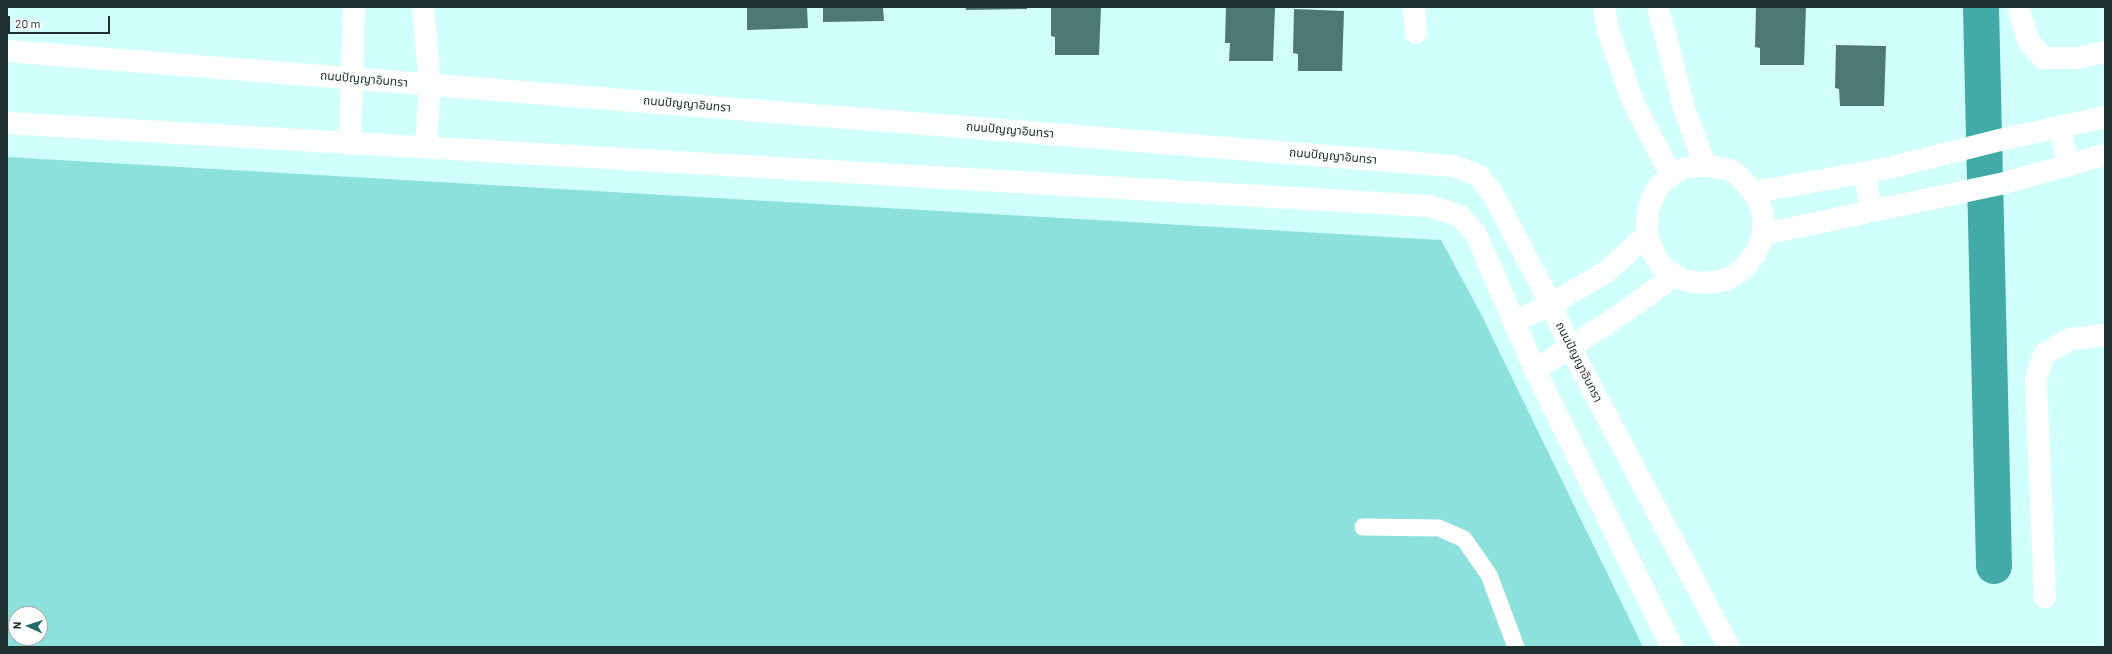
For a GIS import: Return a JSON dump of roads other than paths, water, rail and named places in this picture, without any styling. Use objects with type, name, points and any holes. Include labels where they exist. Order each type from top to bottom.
[{"type":"street","points":[[350,144],[354,7]]},
{"type":"street","points":[[423,7],[430,84],[426,146]]},
{"type":"street","points":[[1414,7],[1416,33]]},
{"type":"street","points":[[1604,7],[1608,30],[1633,102],[1671,175]]},
{"type":"street","points":[[1658,7],[1684,108],[1705,164]]},
{"type":"street","points":[[2018,7],[2029,42],[2042,58],[2076,58],[2105,52]]},
{"type":"street","name":"ถนนปัญญาอินทรา","points":[[7,51],[1453,166],[1478,175],[1493,194],[1551,304],[1570,347],[1729,647]]},
{"type":"street","points":[[1755,192],[1864,172],[2105,117]]},
{"type":"street","points":[[7,123],[350,144],[426,146],[1429,206],[1460,216],[1476,234],[1535,370],[1672,647]]},
{"type":"street","points":[[2060,127],[2068,165]]},
{"type":"street","points":[[1764,234],[2000,184],[2105,155]]},
{"type":"street","points":[[1705,164],[1734,172],[1755,192],[1763,212],[1764,234],[1756,255],[1740,272],[1720,282],[1696,283],[1675,275],[1656,258],[1647,235],[1647,213],[1656,192],[1671,175],[1687,168],[1705,164]]},
{"type":"street","points":[[1864,172],[1872,211]]},
{"type":"street","points":[[1514,322],[1551,304],[1606,272],[1647,235]]},
{"type":"street","points":[[1535,370],[1623,313],[1675,275]]},
{"type":"street","points":[[2045,597],[2036,380],[2044,354],[2070,339],[2105,335]]},
{"type":"lane","points":[[1363,527],[1439,528],[1464,539],[1488,574],[1516,647]]},
{"type":"waterway","points":[[1981,7],[1994,566]]}]
